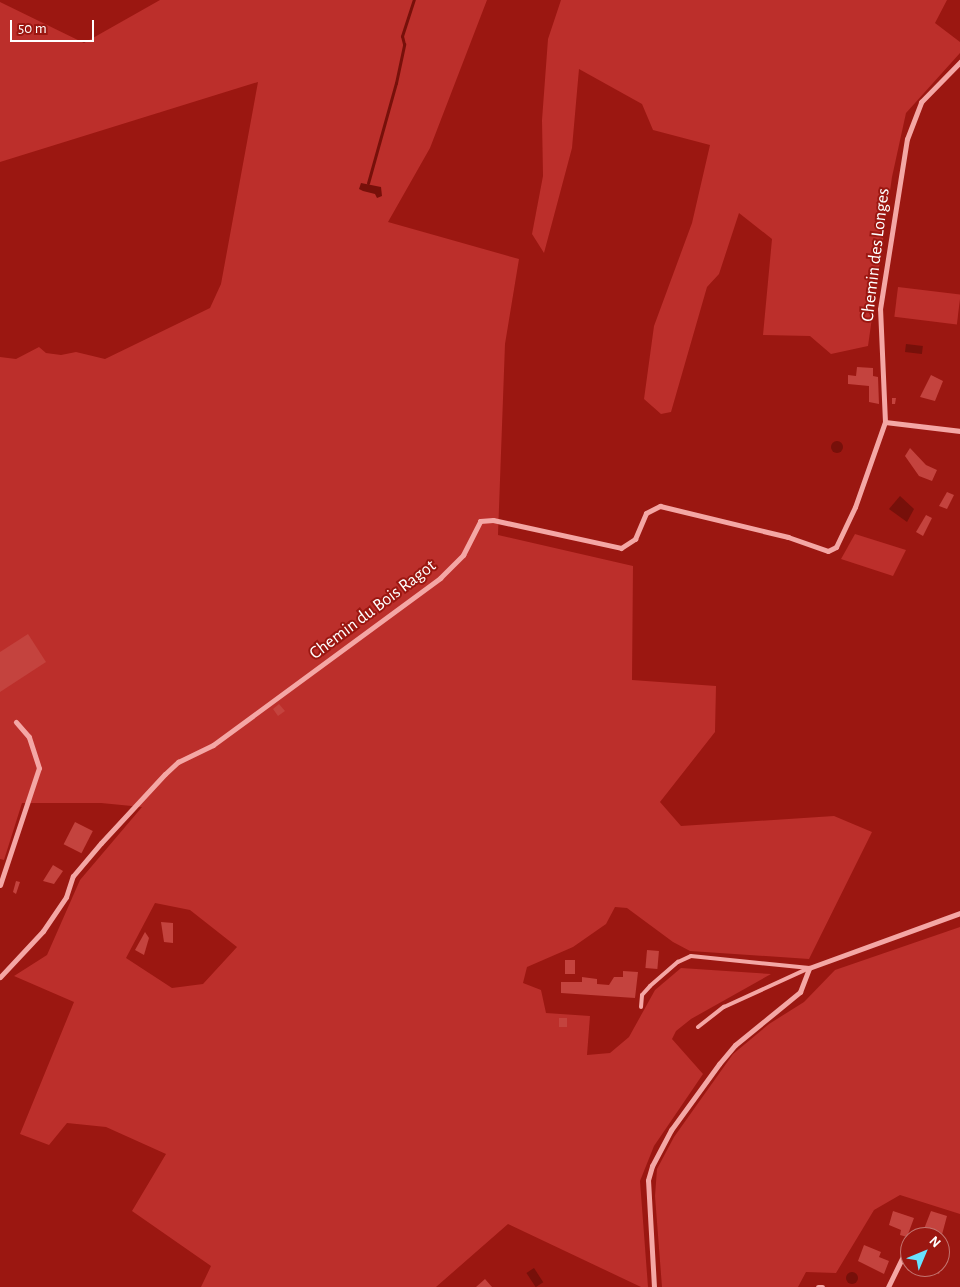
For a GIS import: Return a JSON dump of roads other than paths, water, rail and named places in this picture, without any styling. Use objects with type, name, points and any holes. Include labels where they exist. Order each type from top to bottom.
[{"type":"street","name":"Chemin des Longes","points":[[833,549],[856,507],[885,422],[880,309],[907,139],[921,102],[960,62]]},
{"type":"street","points":[[885,422],[960,431]]},
{"type":"street","name":"Chemin du Bois Ragot","points":[[0,977],[43,931],[66,897],[73,876],[100,843],[164,774],[178,762],[213,745],[440,578],[462,555],[480,521],[493,520],[622,548],[635,539],[646,513],[660,506],[788,537],[828,550],[833,549]]},
{"type":"street","points":[[0,885],[39,768],[29,737],[16,722]]},
{"type":"street","points":[[654,1287],[648,1180],[652,1166],[671,1130],[719,1064],[735,1045],[800,992],[809,968],[960,914]]},
{"type":"street","points":[[888,1287],[900,1262]]},
{"type":"lane","points":[[641,1007],[642,995],[650,986],[678,962],[691,956],[809,968]]},
{"type":"lane","points":[[698,1027],[724,1007],[809,968]]},
{"type":"waterway","points":[[368,183],[396,83],[404,44],[402,36],[414,0]]}]
